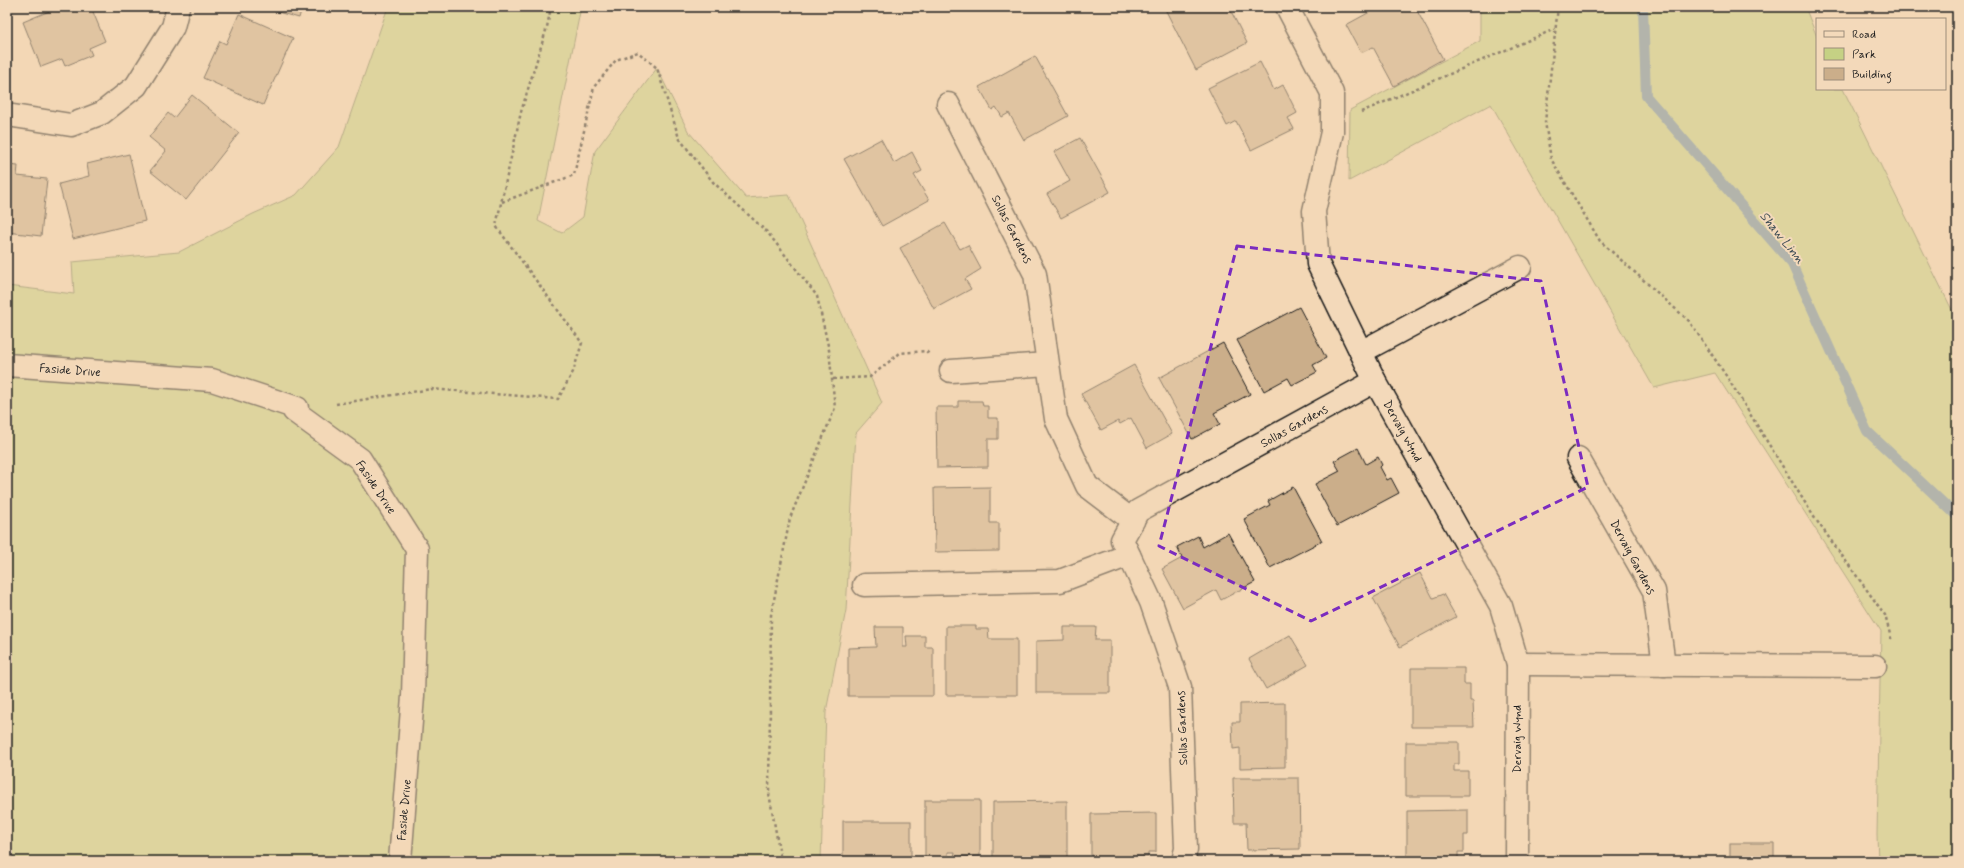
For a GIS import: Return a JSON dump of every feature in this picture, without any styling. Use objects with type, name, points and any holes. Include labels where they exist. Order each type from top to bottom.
[{"type":"street","points":[[7,114],[71,125],[102,113],[136,86],[173,27],[178,7]]},
{"type":"street","name":"Dervaig Wynd","points":[[1287,7],[1332,93],[1332,132],[1314,211],[1318,264],[1376,381],[1501,606],[1518,664],[1517,861]]},
{"type":"street","name":"Sollas Gardens","points":[[948,104],[1035,274],[1056,419],[1087,486],[1133,521]]},
{"type":"street","points":[[1361,352],[1520,267]]},
{"type":"street","points":[[951,372],[1048,364]]},
{"type":"street","name":"Faside Drive","points":[[7,365],[212,380],[297,408],[294,411],[360,459],[417,549],[413,696],[400,861]]},
{"type":"street","name":"Sollas Gardens","points":[[1183,861],[1186,849],[1180,686],[1151,602],[1122,540],[1138,511],[1376,381]]},
{"type":"street","name":"Dervaig Gardens","points":[[1578,458],[1654,591],[1664,665]]},
{"type":"street","points":[[864,584],[1060,581],[1129,555]]},
{"type":"street","points":[[1518,664],[1875,666]]},
{"type":"path","points":[[294,411],[431,389],[558,399],[573,372],[582,343],[496,226],[521,112],[547,27],[551,7]]},
{"type":"path","points":[[1558,7],[1545,122],[1551,159],[1600,240],[1689,321],[1727,377],[1814,517],[1885,615],[1892,643]]},
{"type":"path","points":[[1332,125],[1556,29]]},
{"type":"path","points":[[502,202],[574,175],[594,87],[616,60],[638,52],[657,68],[679,138],[713,182],[768,233],[817,296],[830,350],[835,408],[790,518],[771,615],[769,793],[781,861]]},
{"type":"path","points":[[833,379],[870,377],[900,353],[926,351],[951,372]]},
{"type":"highlighted area","points":[[1237,246],[1541,281],[1588,487],[1311,621],[1159,546]]},
{"type":"green space","points":[[388,7],[581,7],[538,221],[562,233],[583,217],[595,151],[657,68],[688,131],[746,198],[789,195],[882,403],[856,433],[846,610],[826,712],[821,861],[7,861],[7,286],[74,294],[72,262],[179,252],[253,214],[296,195],[339,147]]},
{"type":"green space","points":[[1480,7],[1805,7],[1816,34],[1816,90],[1843,90],[1957,320],[1957,861],[1878,861],[1877,835],[1881,631],[1715,373],[1654,388],[1491,104],[1349,181],[1350,110],[1480,41]]},
{"type":"building","points":[[59,7],[91,7],[105,41],[89,48],[92,55],[65,66],[62,59],[41,67],[23,22]]},
{"type":"building","points":[[260,7],[302,7],[299,18]]},
{"type":"building","points":[[1164,7],[1234,7],[1230,9],[1247,43],[1196,70]]},
{"type":"building","points":[[1379,7],[1415,7],[1443,59],[1394,86],[1373,47],[1361,53],[1346,25]]},
{"type":"building","points":[[239,14],[293,38],[263,105],[203,78],[220,41],[226,44]]},
{"type":"building","points":[[1035,56],[1068,116],[1024,140],[1009,113],[1002,117],[996,107],[992,110],[979,87]]},
{"type":"building","points":[[1260,62],[1274,90],[1283,85],[1297,113],[1288,118],[1294,129],[1251,150],[1236,121],[1227,126],[1208,88]]},
{"type":"building","points":[[192,95],[239,133],[186,200],[150,171],[166,151],[149,137],[168,113],[174,118]]},
{"type":"building","points":[[1080,138],[1110,192],[1061,218],[1047,194],[1070,181],[1054,152]]},
{"type":"building","points":[[881,139],[894,163],[912,152],[922,171],[914,175],[929,200],[882,226],[844,159]]},
{"type":"building","points":[[129,154],[145,221],[73,239],[59,184],[89,176],[87,164]]},
{"type":"building","points":[[7,165],[18,166],[17,176],[47,179],[41,236],[7,232]]},
{"type":"building","points":[[945,223],[960,249],[968,245],[981,269],[965,279],[971,289],[934,309],[900,248]]},
{"type":"building","points":[[1299,307],[1326,358],[1313,365],[1317,372],[1292,385],[1288,378],[1264,391],[1237,340]]},
{"type":"building","points":[[1223,343],[1250,394],[1214,413],[1220,424],[1192,439],[1159,378]]},
{"type":"building","points":[[1134,365],[1172,434],[1147,448],[1131,418],[1120,424],[1118,421],[1101,430],[1081,394]]},
{"type":"building","points":[[958,401],[982,401],[983,406],[988,406],[988,418],[998,418],[998,439],[988,439],[988,467],[937,468],[936,407],[958,407]]},
{"type":"building","points":[[1358,448],[1366,464],[1378,457],[1382,465],[1380,467],[1387,480],[1391,478],[1399,493],[1337,526],[1315,484],[1340,471],[1334,461]]},
{"type":"building","points":[[990,487],[990,523],[999,523],[999,551],[935,552],[934,488]]},
{"type":"building","points":[[1293,487],[1322,541],[1270,568],[1244,519],[1270,505],[1268,501]]},
{"type":"building","points":[[1228,533],[1255,582],[1221,600],[1216,590],[1183,608],[1162,569],[1182,558],[1177,547],[1198,536],[1203,547]]},
{"type":"building","points":[[1420,573],[1433,598],[1443,594],[1456,617],[1400,647],[1373,598]]},
{"type":"building","points":[[946,626],[976,626],[976,629],[988,629],[989,639],[1017,639],[1017,695],[946,695]]},
{"type":"building","points":[[875,627],[903,627],[903,647],[907,647],[906,636],[925,636],[925,647],[933,647],[933,696],[848,696],[848,648],[876,647]]},
{"type":"building","points":[[1064,627],[1096,627],[1095,640],[1110,640],[1110,693],[1036,693],[1036,641],[1064,640]]},
{"type":"building","points":[[1290,635],[1308,665],[1266,689],[1249,659]]},
{"type":"building","points":[[1411,668],[1464,668],[1464,684],[1470,684],[1470,701],[1473,701],[1474,727],[1411,727]]},
{"type":"building","points":[[1285,703],[1285,767],[1240,768],[1240,748],[1233,749],[1232,722],[1240,722],[1240,704]]},
{"type":"building","points":[[1406,742],[1459,742],[1459,764],[1454,764],[1454,771],[1468,771],[1468,796],[1406,796]]},
{"type":"building","points":[[1233,778],[1299,778],[1300,849],[1247,850],[1246,823],[1234,823]]},
{"type":"building","points":[[925,800],[980,800],[980,856],[954,857],[955,852],[948,852],[948,861],[925,861]]},
{"type":"building","points":[[1067,801],[1067,858],[1040,858],[1040,861],[993,861],[993,802]]},
{"type":"building","points":[[1468,810],[1468,835],[1464,835],[1464,852],[1458,852],[1458,861],[1407,861],[1407,811]]},
{"type":"building","points":[[1156,813],[1156,852],[1148,852],[1148,857],[1137,857],[1137,861],[1108,861],[1108,857],[1091,857],[1091,814]]},
{"type":"building","points":[[843,821],[911,821],[911,861],[843,861]]},
{"type":"building","points":[[1730,843],[1774,843],[1774,861],[1730,861]]},
{"type":"waterway","name":"Shaw Linn","points":[[1643,7],[1646,96],[1792,264],[1867,431],[1957,516]]}]
